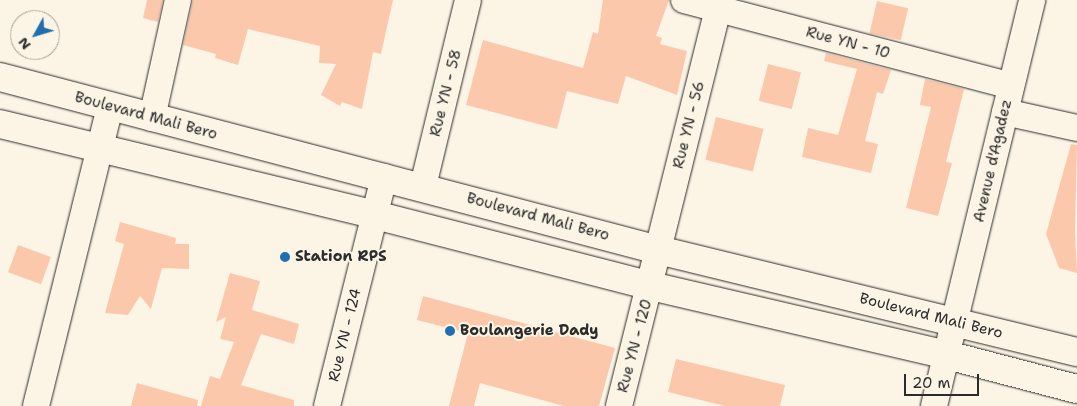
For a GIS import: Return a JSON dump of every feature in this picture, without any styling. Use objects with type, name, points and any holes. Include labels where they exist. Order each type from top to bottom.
[{"type":"main road","name":"Boulevard Mali Bero","points":[[0,77],[152,118],[423,186],[658,250],[1077,352]]},
{"type":"main road","points":[[0,124],[375,215],[651,286],[947,356],[1077,389]]},
{"type":"street","points":[[152,118],[178,0]]},
{"type":"street","name":"Rue YN - 58","points":[[423,186],[468,0]]},
{"type":"street","name":"Rue YN - 10","points":[[684,0],[718,4],[1011,86]]},
{"type":"street","name":"Avenue d'Agadez","points":[[934,406],[1032,0]]},
{"type":"street","name":"Rue YN - 56","points":[[651,286],[658,250],[718,4]]},
{"type":"street","points":[[36,406],[98,149],[110,107]]},
{"type":"street","points":[[1005,112],[1077,128]]},
{"type":"street","name":"Rue YN - 124","points":[[327,406],[384,177]]},
{"type":"street","name":"Rue YN - 120","points":[[619,406],[651,286]]},
{"type":"building","points":[[147,0],[163,0],[158,22],[143,18]]},
{"type":"building","points":[[193,0],[393,0],[381,54],[373,52],[362,109],[342,102],[340,106],[321,95],[336,64],[319,63],[320,46],[248,29],[238,65],[215,58],[216,54],[183,45]]},
{"type":"building","points":[[603,0],[669,0],[656,36],[662,38],[660,44],[687,51],[677,95],[626,76],[618,104],[567,91],[557,129],[466,105],[483,40],[583,68],[593,32],[598,34]]},
{"type":"building","points":[[877,1],[908,8],[901,40],[870,33]]},
{"type":"building","points":[[826,53],[891,70],[883,94],[877,92],[865,141],[878,144],[871,173],[802,157],[808,128],[838,135],[857,69],[824,61]]},
{"type":"building","points":[[768,64],[801,72],[792,109],[759,101]]},
{"type":"building","points":[[925,79],[964,89],[946,162],[952,163],[938,216],[906,208],[931,107],[920,105]]},
{"type":"building","points":[[716,117],[764,129],[753,172],[705,160]]},
{"type":"building","points":[[1071,144],[1077,145],[1075,232],[1077,273],[1059,268],[1046,234]]},
{"type":"building","points":[[120,222],[176,238],[175,244],[189,244],[189,269],[162,268],[151,309],[140,296],[128,315],[105,313],[124,244],[115,241]]},
{"type":"building","points":[[18,245],[51,257],[41,284],[8,272]]},
{"type":"building","points":[[230,273],[260,281],[252,310],[299,324],[294,344],[261,334],[241,385],[294,400],[294,406],[201,406],[210,376],[220,379],[234,342],[220,339],[226,317],[216,322]]},
{"type":"building","points":[[423,296],[615,348],[599,406],[564,406],[480,383],[474,406],[449,406],[468,333],[417,320]]},
{"type":"building","points":[[676,359],[785,385],[780,406],[725,406],[668,392]]},
{"type":"building","points":[[137,383],[198,400],[197,406],[131,406]]},
{"type":"place","name":"Station RPS","points":[[285,257]]},
{"type":"place","name":"Boulangerie Dady","points":[[450,331]]}]
